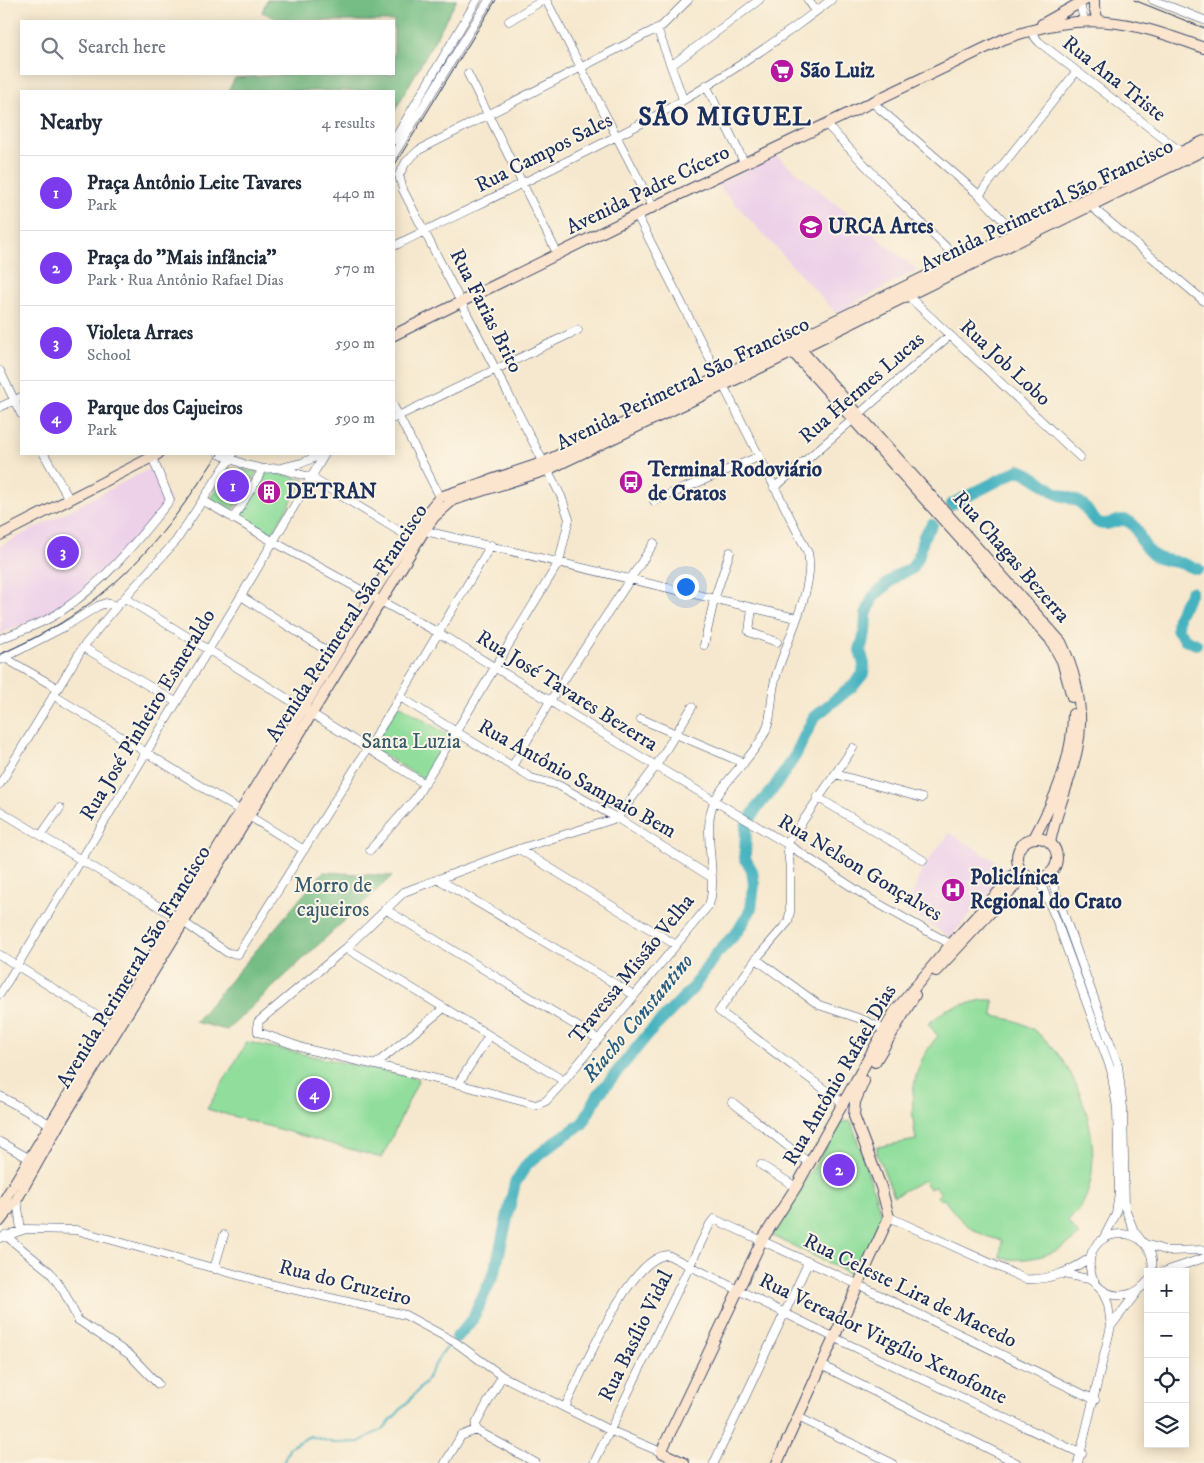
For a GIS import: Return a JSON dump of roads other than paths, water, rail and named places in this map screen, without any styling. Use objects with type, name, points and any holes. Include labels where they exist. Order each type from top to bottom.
[{"type":"main road","points":[[1094,0],[1094,8],[1098,20]]},
{"type":"main road","points":[[1032,29],[1082,1]]},
{"type":"main road","name":"Avenida Padre Cícero","points":[[395,334],[653,207],[873,103],[981,49],[1032,29],[1084,20],[1098,20],[1133,24],[1204,48]]},
{"type":"main road","name":"Avenida Perimetral São Francisco","points":[[794,347],[1087,203],[1204,141]]},
{"type":"main road","name":"Avenida Perimetral São Francisco","points":[[0,1207],[54,1126],[440,497],[481,487],[545,466],[906,295],[1016,234],[1204,150]]},
{"type":"main road","name":"Rua Chagas Bezerra","points":[[794,347],[1050,639],[1062,660],[1072,700],[1070,747],[1064,772],[1034,838]]},
{"type":"main road","name":"Rua Chagas Bezerra","points":[[855,417],[1061,642],[1070,662],[1078,696],[1080,734],[1050,843]]},
{"type":"main road","points":[[0,536],[69,498],[155,455]]},
{"type":"main road","name":"Avenida Perimetral São Francisco","points":[[308,710],[335,656],[377,598],[409,537],[453,500],[481,487]]},
{"type":"main road","points":[[1034,838],[1050,843],[1057,858],[1049,873],[1038,878],[1023,871],[1017,862],[1022,844],[1034,838]]},
{"type":"main road","name":"Rua Antônio Rafael Dias","points":[[889,1217],[881,1187],[854,1116],[858,1094],[885,1030],[908,994],[1023,871]]},
{"type":"main road","name":"Rua Antônio Rafael Dias","points":[[661,1452],[762,1240],[796,1188],[809,1163],[877,1052],[910,1002],[954,946]]},
{"type":"main road","points":[[842,1108],[848,1110],[854,1116]]},
{"type":"main road","name":"Avenida Perimetral São Francisco","points":[[0,1220],[8,1196],[30,1159],[54,1126]]},
{"type":"main road","points":[[777,1463],[823,1366],[889,1217]]},
{"type":"main road","name":"Rua do Cruzeiro","points":[[661,1452],[684,1463]]},
{"type":"street","points":[[395,152],[477,0]]},
{"type":"street","points":[[395,139],[489,0]]},
{"type":"street","points":[[509,21],[545,0],[653,207]]},
{"type":"street","points":[[487,116],[657,28],[688,0]]},
{"type":"street","points":[[672,65],[760,0]]},
{"type":"street","points":[[808,0],[816,11]]},
{"type":"street","name":"Rua Campos Sales","points":[[395,245],[522,185],[683,99],[831,0]]},
{"type":"street","points":[[1153,0],[1204,20]]},
{"type":"street","points":[[1082,1],[1084,20]]},
{"type":"street","points":[[657,28],[683,99]]},
{"type":"street","name":"Rua Ana Triste","points":[[1032,29],[1039,42],[1182,152]]},
{"type":"street","points":[[979,195],[1076,72]]},
{"type":"street","points":[[468,74],[487,116],[558,255]]},
{"type":"street","points":[[706,85],[745,164]]},
{"type":"street","points":[[873,103],[979,195],[1016,234]]},
{"type":"street","name":"Rua Farias Brito","points":[[370,850],[412,803],[425,784],[560,562],[569,519],[561,496],[403,190],[399,175],[406,162],[419,150],[487,116]]},
{"type":"street","points":[[827,125],[900,202],[963,264]]},
{"type":"street","points":[[1087,203],[1204,301]]},
{"type":"street","points":[[637,215],[808,553],[809,576],[775,679],[764,735],[715,800]]},
{"type":"street","name":"Rua Job Lobo","points":[[906,295],[1080,457]]},
{"type":"street","points":[[440,497],[396,417],[495,368],[578,330]]},
{"type":"street","name":"Rua Hermes Lucas","points":[[774,488],[950,335]]},
{"type":"street","points":[[0,371],[18,399],[0,407]]},
{"type":"street","points":[[45,455],[69,498]]},
{"type":"street","points":[[0,639],[59,613],[104,577],[170,500],[155,455]]},
{"type":"street","points":[[0,784],[83,647],[117,606],[176,542],[232,457],[263,469],[302,463],[321,455]]},
{"type":"street","name":"Rua José Pinheiro Esmeraldo","points":[[0,994],[274,542],[322,455]]},
{"type":"street","points":[[654,501],[758,457]]},
{"type":"street","points":[[277,468],[310,477],[409,537]]},
{"type":"street","points":[[233,519],[263,469]]},
{"type":"street","name":"Rua José Tavares Bezerra","points":[[204,501],[437,632],[744,818]]},
{"type":"street","points":[[420,529],[796,618]]},
{"type":"street","points":[[513,765],[550,701],[629,577],[654,543]]},
{"type":"street","points":[[0,811],[81,858],[180,920],[228,953],[235,955],[242,949],[400,697],[437,632],[491,545]]},
{"type":"street","points":[[704,645],[714,600],[730,552]]},
{"type":"street","points":[[241,596],[335,656]]},
{"type":"street","points":[[125,598],[425,784]]},
{"type":"street","points":[[2,659],[64,627],[98,606],[106,603],[117,606]]},
{"type":"street","points":[[752,608],[749,632],[777,642]]},
{"type":"street","points":[[83,647],[176,702]]},
{"type":"street","points":[[2,659],[304,850]]},
{"type":"street","name":"Rua Antônio Sampaio Bem","points":[[400,697],[513,765],[531,778],[558,785],[570,791],[711,877]]},
{"type":"street","points":[[489,1036],[458,1084],[376,1064],[306,1050],[259,1034],[256,1028],[258,1022],[346,948],[404,892],[519,849],[617,818],[656,766],[674,733],[692,706]]},
{"type":"street","points":[[642,719],[744,763]]},
{"type":"street","points":[[842,1108],[719,1011],[756,960],[788,922],[790,912],[790,868],[787,844],[853,748]]},
{"type":"street","points":[[835,774],[922,798]]},
{"type":"street","points":[[818,798],[922,860]]},
{"type":"street","name":"Travessa Missão Velha","points":[[458,1084],[530,1105],[546,1101],[709,905],[712,895],[709,843],[715,800]]},
{"type":"street","points":[[41,836],[60,808]]},
{"type":"street","name":"Rua Nelson Gonçalves","points":[[744,818],[870,899],[954,946]]},
{"type":"street","points":[[519,849],[676,945]]},
{"type":"street","points":[[1049,873],[1118,1065],[1123,1108],[1125,1208],[1134,1231],[1143,1242],[1152,1259],[1152,1268]]},
{"type":"street","points":[[438,878],[634,995]]},
{"type":"street","points":[[1038,878],[1056,919],[1111,1070],[1117,1109],[1119,1192],[1116,1214],[1103,1239],[1095,1247],[1090,1258],[1090,1269],[1094,1280],[1102,1289],[1108,1304],[1111,1326],[1082,1454],[1078,1463]]},
{"type":"street","points":[[385,909],[598,1039]]},
{"type":"street","points":[[346,948],[564,1081]]},
{"type":"street","points":[[0,955],[115,1027]]},
{"type":"street","points":[[756,960],[820,1005],[864,1020],[885,1030]]},
{"type":"street","points":[[376,1064],[444,1008]]},
{"type":"street","points":[[0,1096],[54,1126]]},
{"type":"street","points":[[732,1102],[809,1163]]},
{"type":"street","points":[[0,1142],[30,1159]]},
{"type":"street","points":[[762,1165],[796,1188]]},
{"type":"street","points":[[8,1196],[21,1230]]},
{"type":"street","points":[[889,1217],[1025,1279],[1044,1279],[1063,1274],[1090,1258]]},
{"type":"street","name":"Rua Celeste Lira de Macedo","points":[[710,1224],[718,1220],[762,1240],[1095,1400]]},
{"type":"street","name":"Rua Basílio Vidal","points":[[594,1463],[710,1224]]},
{"type":"street","name":"Rua do Cruzeiro","points":[[3,1236],[21,1230],[40,1228],[76,1230],[214,1269],[405,1315],[455,1342],[502,1376],[609,1430],[661,1452]]},
{"type":"street","points":[[1103,1239],[1113,1234],[1125,1233],[1168,1251],[1204,1250]]},
{"type":"street","points":[[214,1269],[224,1234]]},
{"type":"street","points":[[3,1236],[50,1272],[64,1292],[78,1320],[130,1355],[158,1384]]},
{"type":"street","name":"Rua Vereador Virgílio Xenofonte","points":[[565,1408],[626,1288],[651,1261],[663,1255],[668,1255],[690,1264],[835,1338],[1082,1454]]},
{"type":"street","points":[[1175,1268],[1204,1258]]},
{"type":"street","points":[[714,1463],[808,1262]]},
{"type":"street","points":[[1063,1274],[1094,1280]]},
{"type":"street","points":[[1111,1326],[1144,1285]]},
{"type":"street","points":[[1102,1289],[1117,1295],[1129,1295],[1139,1290]]},
{"type":"street","points":[[823,1366],[1017,1463]]},
{"type":"street","points":[[476,1430],[476,1424],[502,1376]]},
{"type":"street","points":[[798,1417],[892,1463]]},
{"type":"street","points":[[445,1463],[461,1436],[476,1430]]},
{"type":"street","points":[[476,1430],[536,1463]]},
{"type":"waterway","name":"Riacho Constantino","points":[[952,504],[1019,470],[1033,477],[1057,494],[1078,502],[1099,523],[1108,524],[1119,520],[1131,523],[1147,549],[1157,557],[1198,569]]},
{"type":"waterway","name":"Riacho Constantino","points":[[457,1337],[472,1320],[495,1271],[515,1183],[527,1164],[582,1124],[598,1095],[648,1034],[693,988],[716,954],[738,931],[751,909],[754,884],[752,871],[745,858],[746,826],[757,807],[773,789],[795,756],[814,717],[854,685],[863,674],[864,664],[860,650],[865,633],[866,615],[873,597],[896,576],[911,569],[918,558],[924,536],[932,525]]},
{"type":"waterway","points":[[1191,592],[1178,616],[1177,629],[1185,639],[1196,644]]},
{"type":"waterway","name":"Riacho Constantino","points":[[283,1463],[290,1447],[310,1436],[334,1443],[359,1442],[384,1428],[424,1384],[441,1354],[451,1344]]},
{"type":"tram line","points":[[395,164],[496,0]]},
{"type":"tram line","points":[[1134,0],[1204,28]]},
{"type":"tram line","points":[[0,654],[37,637],[70,617],[99,596],[126,572],[150,547],[173,518],[217,455]]},
{"type":"place","name":"São Luiz","points":[[782,71]]},
{"type":"place","name":"URCA Artes","points":[[811,227]]},
{"type":"place","name":"Terminal Rodoviário de Cratos","points":[[631,482]]},
{"type":"place","name":"Praça Antônio Leite Tavares","points":[[233,486]]},
{"type":"place","name":"DETRAN","points":[[269,492]]},
{"type":"place","name":"Violeta Arraes","points":[[63,552]]},
{"type":"place","name":"Policlínica Regional do Crato","points":[[953,890]]},
{"type":"place","name":"Parque dos Cajueiros","points":[[314,1094]]},
{"type":"place","name":"Praça do ''Mais infância''","points":[[839,1170]]},
{"type":"district","name":"SÃO MIGUEL","points":[[725,117]]},
{"type":"park label","name":"Santa Luzia","points":[[411,742]]},
{"type":"park label","name":"Morro de cajueiros","points":[[333,898]]}]
